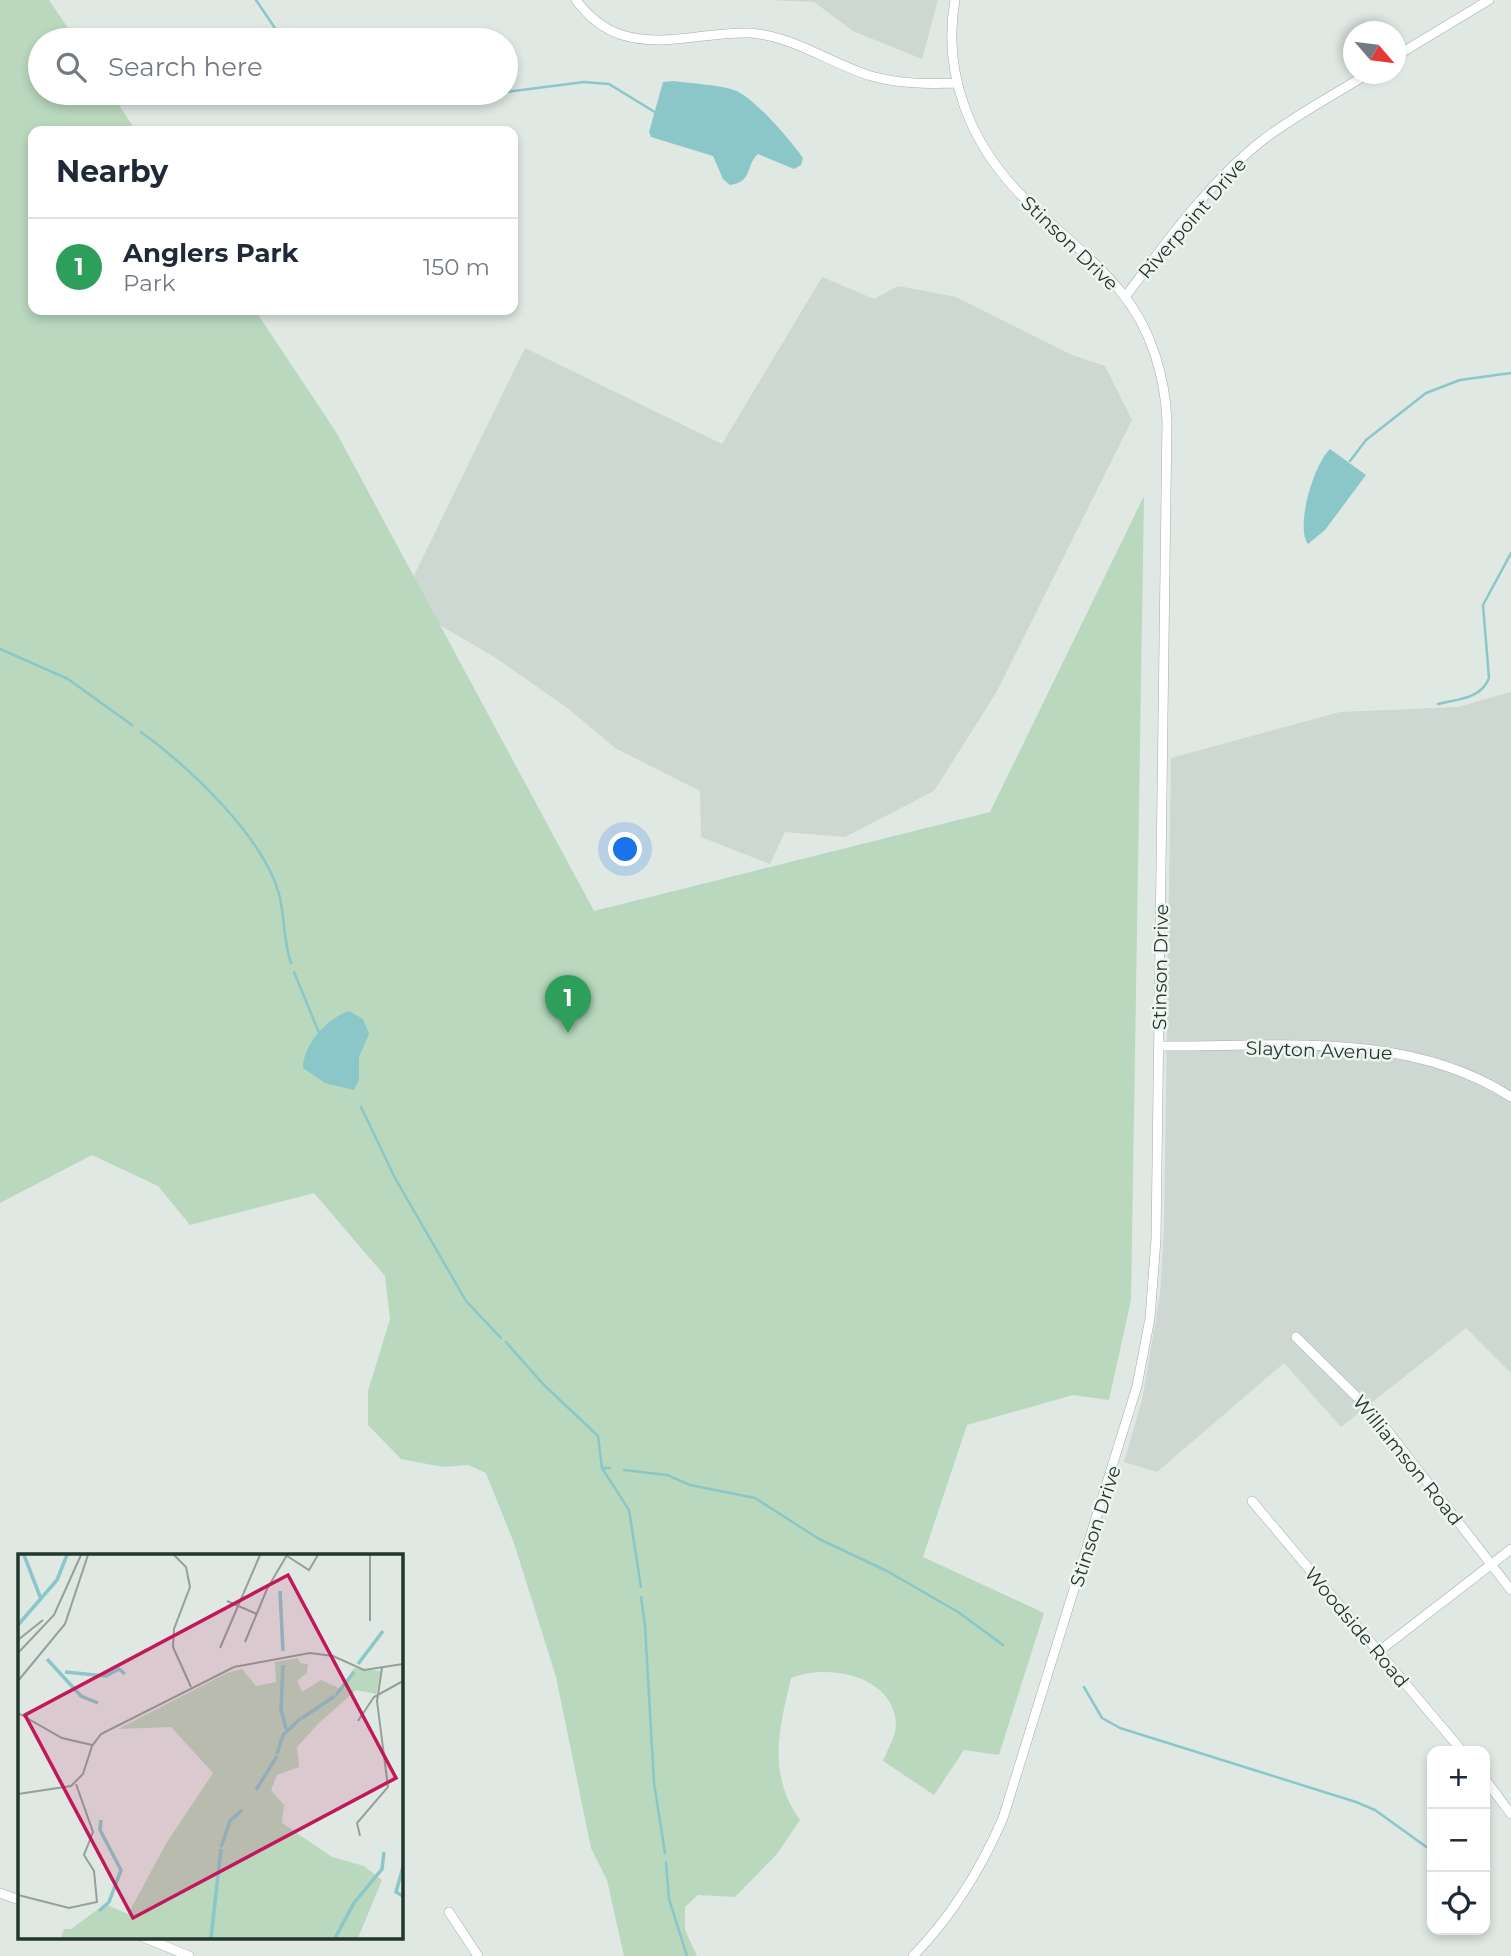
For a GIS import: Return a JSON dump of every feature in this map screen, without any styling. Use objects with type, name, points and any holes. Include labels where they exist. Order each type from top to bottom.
[{"type":"street","points":[[576,0],[602,25],[635,38],[668,40],[751,33],[784,40],[871,76],[905,83],[957,83]]},
{"type":"street","name":"Stinson Drive","points":[[913,1956],[958,1902],[975,1875],[1003,1818],[1128,1420],[1143,1356],[1153,1288],[1159,1046],[1166,405],[1152,347],[1125,297],[1002,174],[980,142],[957,83],[952,39],[956,0]]},
{"type":"street","points":[[1406,49],[1489,0]]},
{"type":"street","name":"Riverpoint Drive","points":[[1125,297],[1198,206],[1242,158],[1287,123],[1351,84]]},
{"type":"street","name":"Slayton Avenue","points":[[1159,1046],[1340,1047],[1389,1051],[1446,1065],[1511,1097]]},
{"type":"street","name":"Williamson Road","points":[[1296,1338],[1377,1417],[1511,1590]]},
{"type":"street","name":"Woodside Road","points":[[1252,1502],[1458,1746]]},
{"type":"street","points":[[1378,1652],[1511,1549]]},
{"type":"street","points":[[1490,1786],[1511,1814]]},
{"type":"street","points":[[0,1893],[18,1900]]},
{"type":"street","points":[[449,1912],[478,1956]]},
{"type":"street","points":[[145,1938],[189,1956]]},
{"type":"shaded area","points":[[769,0],[938,0],[922,59],[853,31],[814,2]]},
{"type":"shaded area","points":[[822,277],[874,299],[898,286],[956,297],[1072,355],[1105,366],[1132,420],[996,693],[934,791],[845,837],[785,832],[770,864],[701,837],[700,791],[615,748],[570,710],[496,658],[426,617],[406,592],[525,348],[722,444]]},
{"type":"shaded area","points":[[1511,692],[1511,1373],[1466,1328],[1341,1427],[1284,1363],[1157,1472],[1124,1462],[1142,1400],[1160,1295],[1164,1227],[1171,758],[1340,712],[1458,707]]},
{"type":"green space","points":[[0,0],[49,0],[68,28],[28,28],[28,105],[119,105],[133,126],[28,126],[28,315],[258,315],[336,432],[594,911],[990,812],[1144,496],[1131,1300],[1109,1400],[1073,1395],[967,1425],[923,1557],[1044,1613],[999,1755],[964,1750],[934,1795],[883,1761],[896,1725],[893,1708],[884,1694],[872,1684],[840,1673],[822,1672],[791,1678],[780,1733],[779,1768],[783,1786],[800,1820],[777,1854],[735,1897],[698,1895],[685,1907],[685,1930],[697,1956],[624,1956],[607,1880],[591,1848],[556,1677],[514,1543],[486,1473],[468,1465],[443,1467],[401,1459],[368,1425],[368,1391],[390,1319],[385,1276],[314,1193],[190,1225],[158,1186],[92,1155],[0,1203]]},
{"type":"water","points":[[663,82],[719,86],[742,94],[790,141],[803,158],[801,165],[794,169],[758,154],[746,177],[730,185],[723,179],[713,156],[651,137],[649,132]]},
{"type":"water","points":[[1330,449],[1366,475],[1325,530],[1308,544],[1304,524],[1308,495],[1318,468]]},
{"type":"water","points":[[349,1011],[363,1019],[369,1034],[359,1057],[359,1080],[354,1090],[325,1083],[303,1068],[307,1050],[318,1034],[333,1020]]},
{"type":"waterway","points":[[256,0],[275,28]]},
{"type":"waterway","points":[[518,90],[584,82],[609,84],[658,114]]},
{"type":"waterway","points":[[1350,461],[1366,440],[1426,393],[1460,380],[1511,373]]},
{"type":"waterway","points":[[1438,704],[1475,694],[1489,678],[1483,605],[1511,553]]},
{"type":"waterway","points":[[0,649],[68,679],[132,725]]},
{"type":"waterway","points":[[141,732],[160,746],[222,804],[257,849],[279,894],[291,963]]},
{"type":"waterway","points":[[294,972],[320,1035]]},
{"type":"waterway","points":[[361,1107],[395,1178],[466,1301],[501,1338]]},
{"type":"waterway","points":[[506,1342],[543,1384],[598,1436],[602,1468],[629,1510],[641,1587]]},
{"type":"waterway","points":[[602,1468],[610,1468]]},
{"type":"waterway","points":[[624,1470],[667,1475],[690,1485],[755,1498],[819,1539],[887,1571],[958,1612],[1003,1645]]},
{"type":"waterway","points":[[641,1597],[654,1783],[665,1853]]},
{"type":"waterway","points":[[1084,1687],[1102,1718],[1120,1728],[1356,1802],[1375,1810],[1427,1847]]},
{"type":"waterway","points":[[666,1862],[669,1899],[687,1956]]},
{"type":"place","name":"Anglers Park","points":[[568,1033]]}]
